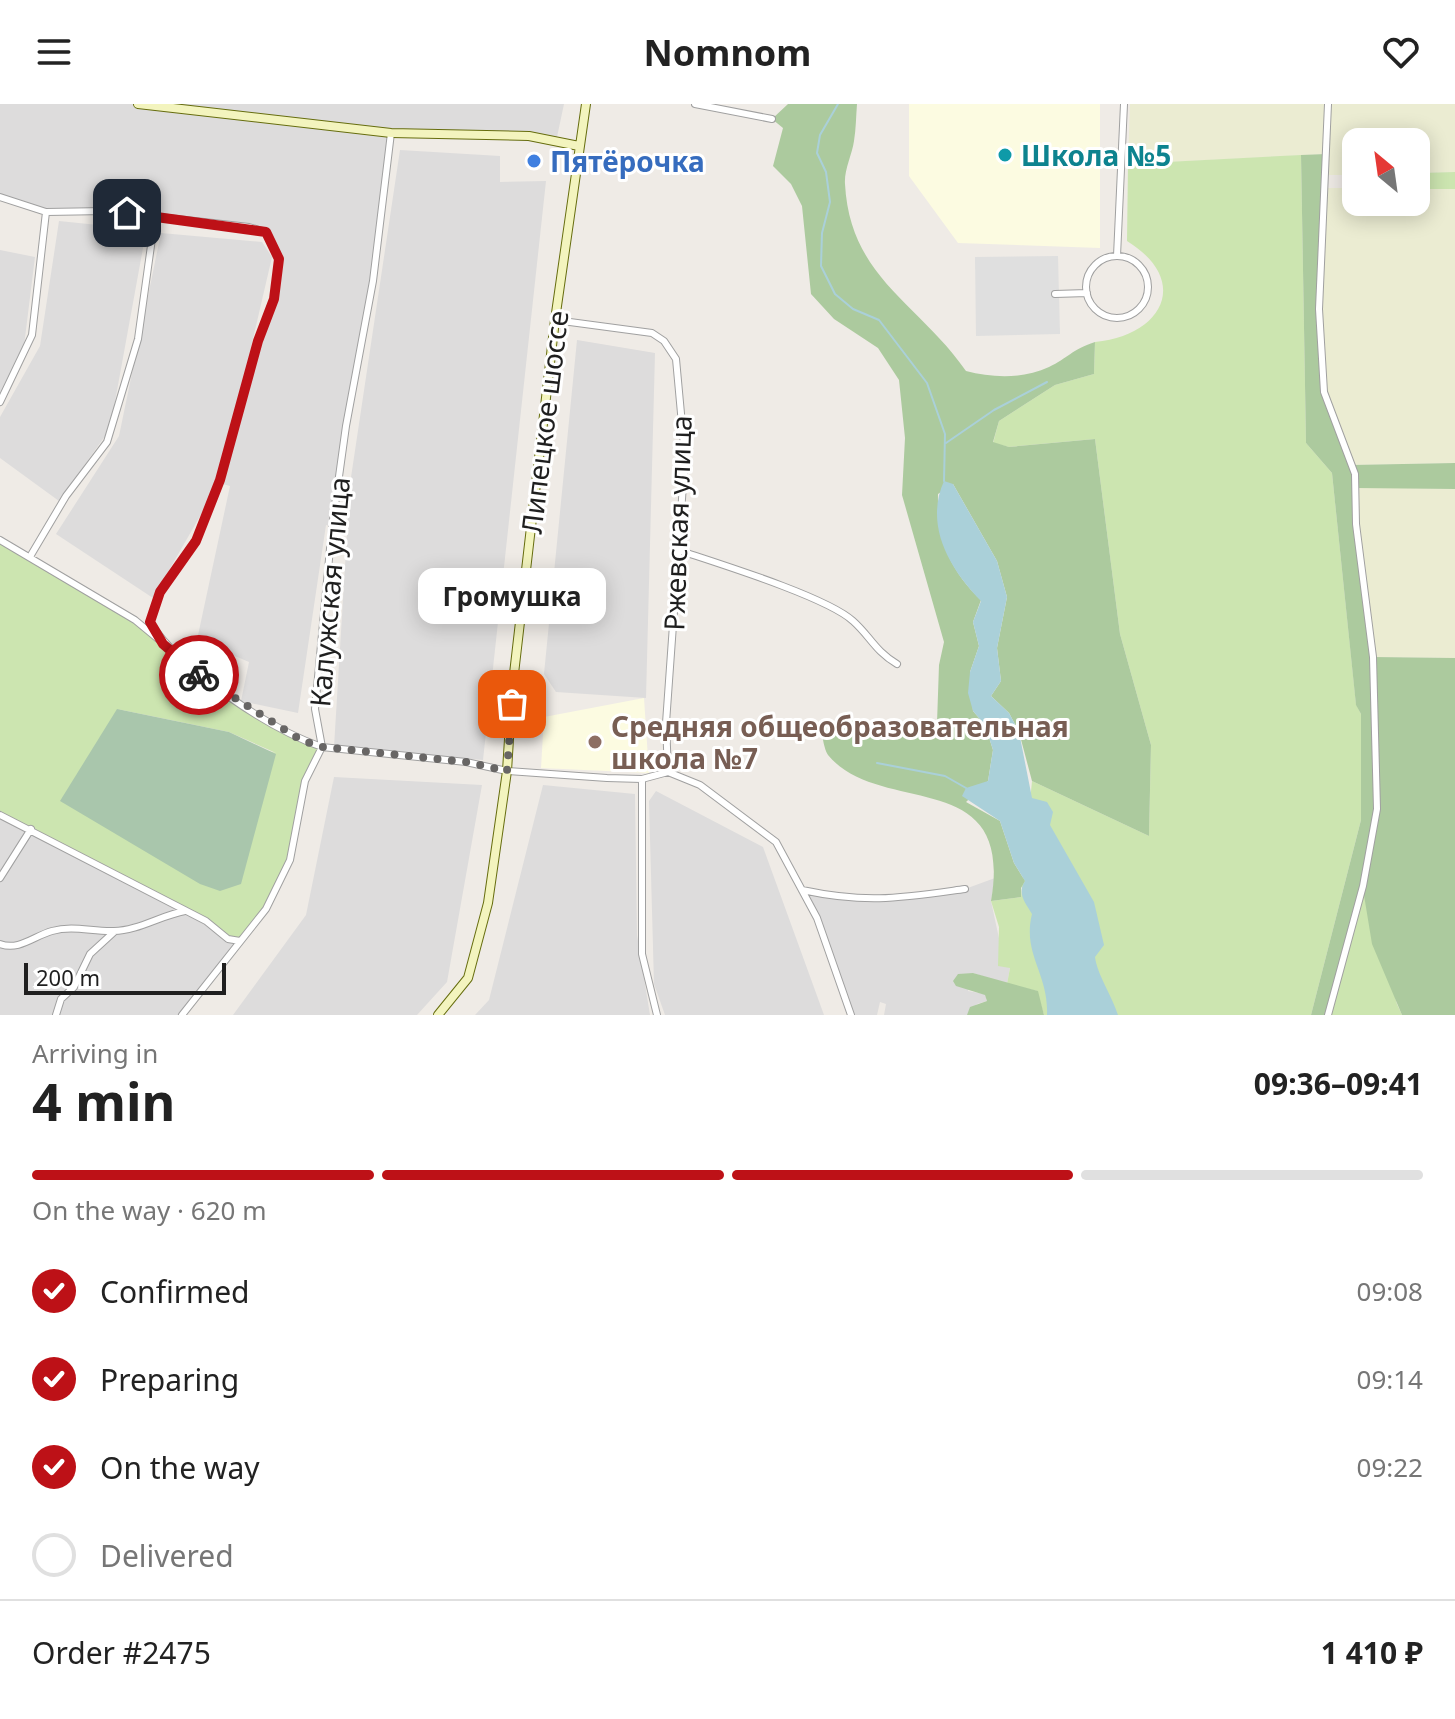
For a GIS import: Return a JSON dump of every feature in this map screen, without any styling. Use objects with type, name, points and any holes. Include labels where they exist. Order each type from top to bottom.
[{"type":"street","points":[[138,104],[391,133],[529,136],[579,146]]},
{"type":"street","name":"Липецкое шоссе","points":[[438,1015],[468,978],[488,903],[507,771],[512,691],[555,320],[586,104]]},
{"type":"street","points":[[695,104],[772,119]]},
{"type":"street","points":[[1117,256],[1124,104]]},
{"type":"street","points":[[1328,104],[1319,309],[1324,392],[1355,474],[1356,524],[1373,657],[1377,809],[1363,886],[1328,1015]]},
{"type":"street","name":"Калужская улица","points":[[182,1015],[266,909],[290,860],[305,781],[322,747],[315,709],[332,527],[346,426],[373,281],[391,133]]},
{"type":"street","points":[[0,197],[46,212],[106,211],[266,232],[279,259],[274,299],[258,341],[220,480],[196,541],[160,592],[150,622],[163,644]]},
{"type":"street","points":[[0,402],[32,335],[46,212]]},
{"type":"street","points":[[31,555],[66,496],[107,442],[138,339],[155,217]]},
{"type":"street","points":[[1117,256],[1134,261],[1145,273],[1148,290],[1142,306],[1128,316],[1111,317],[1095,309],[1087,293],[1087,282],[1094,267],[1107,258],[1117,256]]},
{"type":"street","points":[[1055,294],[1087,293]]},
{"type":"street","name":"Ржевская улица","points":[[555,320],[652,333],[664,341],[676,359],[685,457],[681,551],[666,723],[668,772]]},
{"type":"street","points":[[0,540],[31,555],[135,620],[199,675],[301,740],[322,747],[466,762],[507,771],[642,779],[668,772],[700,785],[776,842],[817,918],[851,1015]]},
{"type":"street","points":[[681,551],[828,607],[853,621],[880,654],[897,664]]},
{"type":"street","points":[[642,779],[642,954],[657,1015]]},
{"type":"street","points":[[0,815],[186,911],[228,939],[240,941]]},
{"type":"street","points":[[0,878],[31,829]]},
{"type":"street","points":[[802,890],[842,899],[876,900],[965,889]]},
{"type":"street","points":[[56,1015],[61,999],[74,987],[90,954],[115,932],[186,911]]},
{"type":"street","points":[[0,944],[8,947],[25,943],[53,930],[91,928],[115,932]]},
{"type":"shaded area","points":[[0,104],[138,104],[391,133],[373,281],[332,527],[326,525],[298,713],[241,701],[249,662],[197,640],[230,486],[219,483],[153,598],[56,534],[119,436],[161,233],[262,242],[272,257],[232,429],[267,318],[279,263],[267,232],[148,215],[46,212],[0,197]]},
{"type":"shaded area","points":[[175,104],[564,104],[557,137],[396,131]]},
{"type":"shaded area","points":[[909,104],[1100,104],[1100,248],[958,243],[909,176]]},
{"type":"shaded area","points":[[1130,104],[1455,104],[1455,172],[1430,173],[1430,128],[1342,128],[1342,175],[1325,175],[1325,154],[1128,164]]},
{"type":"shaded area","points":[[400,150],[500,156],[500,182],[546,181],[483,760],[334,747],[350,484]]},
{"type":"shaded area","points":[[1324,188],[1342,188],[1342,216],[1430,216],[1430,189],[1455,189],[1455,463],[1351,465],[1324,392],[1319,309]]},
{"type":"shaded area","points":[[59,221],[137,229],[145,237],[110,429],[59,501],[0,458],[0,417],[40,346]]},
{"type":"shaded area","points":[[0,250],[35,257],[22,362],[0,394]]},
{"type":"shaded area","points":[[1058,256],[1060,334],[976,336],[975,257]]},
{"type":"shaded area","points":[[577,340],[655,353],[646,698],[556,692],[544,674]]},
{"type":"shaded area","points":[[1355,487],[1455,489],[1455,658],[1373,657]]},
{"type":"shaded area","name":"Средняя общеобразовательная школа №7","points":[[644,698],[649,773],[541,768],[544,717]]},
{"type":"shaded area","points":[[117,709],[229,732],[276,754],[241,884],[220,891],[200,884],[60,801]]},
{"type":"shaded area","points":[[334,777],[482,785],[447,982],[417,1015],[233,1015],[306,915]]},
{"type":"shaded area","points":[[543,785],[635,794],[637,935],[650,1015],[475,1015],[489,1000]]},
{"type":"shaded area","points":[[656,791],[763,847],[824,1015],[665,1015],[654,984],[649,801]]},
{"type":"shaded area","points":[[0,815],[240,941],[182,1015],[0,1015]]},
{"type":"shaded area","points":[[995,878],[991,901],[1000,943],[1010,968],[1007,984],[973,973],[968,991],[985,994],[987,1001],[977,1004],[967,1015],[884,1015],[886,1004],[880,1002],[877,1015],[851,1015],[817,918],[802,890],[842,899],[965,889]]},
{"type":"green space","points":[[788,104],[857,104],[854,141],[845,184],[850,216],[859,243],[873,267],[948,347],[966,371],[997,376],[1029,374],[1049,367],[1095,342],[1094,374],[1055,385],[999,421],[993,442],[1009,447],[1095,439],[1120,634],[1151,745],[1149,836],[1032,781],[1019,732],[1009,713],[991,696],[1001,681],[997,648],[1007,597],[997,561],[953,484],[938,494],[940,525],[947,552],[961,577],[981,600],[973,622],[979,646],[970,672],[973,711],[985,725],[993,750],[988,781],[966,802],[1000,821],[1014,863],[1025,881],[1021,897],[991,901],[993,858],[983,829],[964,811],[851,774],[828,755],[825,747],[821,731],[845,716],[890,733],[911,732],[937,723],[939,665],[944,642],[902,495],[905,438],[899,380],[878,348],[834,319],[811,294],[802,206],[791,184],[773,166],[783,128],[772,119]]},
{"type":"green space","points":[[1326,154],[1319,309],[1324,392],[1351,465],[1455,463],[1455,489],[1355,488],[1373,657],[1455,658],[1455,1015],[1402,1015],[1372,944],[1363,889],[1328,1015],[1311,1015],[1361,820],[1361,714],[1356,705],[1332,473],[1306,443],[1301,155]]},
{"type":"green space","points":[[1301,155],[1306,443],[1332,473],[1356,704],[1361,714],[1361,820],[1311,1015],[1044,1015],[1037,991],[1007,984],[1010,968],[998,966],[999,927],[991,901],[1021,897],[1032,781],[1149,836],[1151,745],[1120,634],[1095,439],[1009,447],[993,443],[999,421],[1055,385],[1094,374],[1095,342],[1118,338],[1137,329],[1152,318],[1160,304],[1163,289],[1159,273],[1147,257],[1127,241],[1128,164]]},
{"type":"green space","points":[[1455,172],[1455,189],[1430,189],[1430,173]]},
{"type":"green space","points":[[0,540],[135,620],[199,675],[301,740],[322,747],[305,781],[290,860],[266,909],[240,941],[228,939],[206,921],[0,815]],"holes":[[[117,709],[229,732],[276,753]]]},
{"type":"green space","points":[[1363,886],[1397,1004],[1402,1015],[1328,1015]]},
{"type":"green space","points":[[973,973],[1038,991],[1044,1015],[967,1015],[970,1007],[987,1001],[985,995],[956,986],[953,981],[958,974]]},
{"type":"water","points":[[944,481],[953,484],[997,561],[1007,597],[997,648],[1001,681],[991,696],[1009,713],[1019,732],[1032,798],[1047,802],[1053,812],[1050,825],[1094,902],[1104,945],[1095,957],[1096,964],[1118,1015],[1047,1015],[1047,1001],[1030,941],[1032,914],[1022,894],[1025,881],[1014,863],[1000,821],[962,796],[966,788],[988,781],[993,750],[985,725],[973,711],[968,693],[970,672],[979,646],[973,622],[981,601],[959,575],[943,546],[937,514]]},
{"type":"waterway","points":[[838,104],[820,135],[817,153],[826,172],[830,202],[822,233],[821,266],[835,294],[853,309],[879,320],[927,383],[945,434],[944,481]]},
{"type":"waterway","points":[[946,443],[994,410],[1047,382]]},
{"type":"waterway","points":[[877,763],[945,776],[966,788]]},
{"type":"way so far","points":[[199,675],[301,740],[322,747],[466,762],[507,771],[512,704]]},
{"type":"place","name":"Школа №5","points":[[1005,155]]},
{"type":"place","name":"Пятёрочка","points":[[534,161]]},
{"type":"place","name":"Громушка","points":[[512,704]]},
{"type":"place","name":"Средняя общеобразовательная школа №7","points":[[595,742]]},
{"type":"route","points":[[127,213],[249,227],[266,232],[279,259],[274,299],[258,341],[220,480],[196,541],[160,592],[150,622],[163,644],[199,675]]}]
